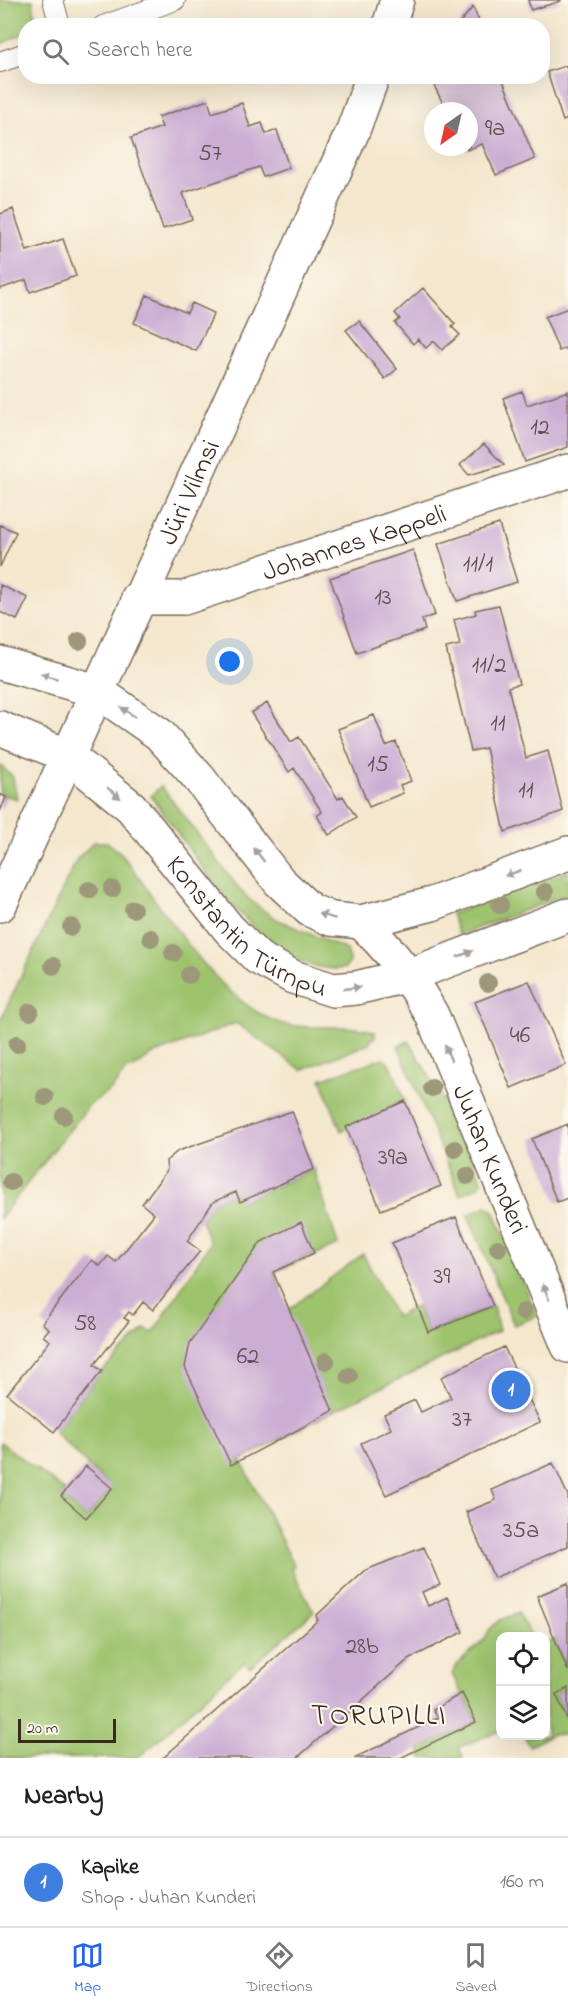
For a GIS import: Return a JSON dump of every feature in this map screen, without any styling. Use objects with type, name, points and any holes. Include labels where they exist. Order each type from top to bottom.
[{"type":"street","points":[[391,18],[397,0]]},
{"type":"street","name":"Jüri Vilmsi","points":[[0,905],[138,598],[352,133],[370,84]]},
{"type":"street","name":"Johannes Kappeli","points":[[138,598],[184,598],[568,471]]},
{"type":"street","name":"Konstantin Türnpu","points":[[0,663],[97,692],[159,734],[198,777],[296,900],[310,910],[331,919],[361,922],[432,904],[568,853]]},
{"type":"street","name":"Konstantin Türnpu","points":[[0,728],[68,756],[131,807],[229,929],[258,958],[293,977],[333,990],[410,975],[568,915]]},
{"type":"street","name":"Juhan Kunderi","points":[[361,922],[387,946],[410,975],[443,1041],[568,1346]]},
{"type":"lane","points":[[53,0],[58,18]]},
{"type":"lane","points":[[125,18],[175,0]]},
{"type":"lane","points":[[0,62],[18,56]]},
{"type":"green space","points":[[0,0],[33,0],[35,18],[18,18],[18,36],[0,44]]},
{"type":"green space","points":[[0,765],[13,777],[17,799],[0,794]]},
{"type":"green space","points":[[161,786],[240,890],[251,901],[276,919],[347,950],[350,962],[345,968],[316,967],[288,954],[260,933],[234,907],[210,877],[151,796]]},
{"type":"green space","points":[[94,842],[107,842],[121,853],[195,953],[240,1000],[264,1016],[288,1025],[364,1029],[375,1032],[375,1037],[368,1044],[302,1070],[236,1023],[152,1055],[134,1068],[126,1070],[112,1089],[90,1104],[0,1218],[0,1021],[77,859]]},
{"type":"green space","points":[[568,871],[568,894],[459,935],[451,914]]},
{"type":"green space","points":[[409,1041],[461,1130],[482,1182],[478,1187],[460,1195],[398,1046]]},
{"type":"green space","points":[[383,1058],[391,1065],[405,1101],[341,1131],[321,1079]]},
{"type":"green space","points":[[314,1169],[338,1245],[274,1272],[288,1310],[363,1254],[396,1317],[417,1306],[428,1332],[493,1306],[499,1331],[333,1411],[241,1460],[294,1565],[291,1568],[314,1612],[250,1667],[244,1662],[138,1758],[0,1758],[0,1442],[65,1491],[61,1496],[86,1518],[111,1488],[54,1432],[102,1371],[145,1329],[153,1333],[210,1243],[201,1220],[213,1202],[236,1192],[241,1202]]},
{"type":"green space","points":[[486,1206],[494,1211],[537,1316],[514,1325],[468,1215]]},
{"type":"green space","points":[[518,1613],[529,1632],[496,1632],[496,1733],[459,1747],[463,1758],[422,1758],[419,1749],[476,1722],[452,1674],[457,1665],[484,1640],[490,1629],[500,1620]]},
{"type":"green space","points":[[555,1639],[568,1671],[568,1688],[556,1694],[568,1721],[568,1736],[550,1735],[550,1641]]},
{"type":"green space","points":[[526,1740],[541,1740],[530,1746]]},
{"type":"building","points":[[528,0],[560,0],[561,1],[531,10]]},
{"type":"building","points":[[473,7],[478,18],[464,18]]},
{"type":"building","points":[[568,65],[568,119],[563,121],[550,81],[550,71]]},
{"type":"building","points":[[433,84],[504,84],[535,159],[496,175],[482,144],[478,146],[478,102],[442,102]]},
{"type":"building","points":[[208,100],[212,113],[242,103],[250,127],[262,123],[266,134],[277,130],[289,168],[263,177],[259,167],[183,193],[192,219],[163,229],[131,138],[162,127],[158,117]]},
{"type":"building","points":[[13,209],[27,251],[63,239],[76,276],[30,292],[26,280],[0,289],[0,214]]},
{"type":"building","points":[[423,288],[455,324],[452,327],[460,335],[442,350],[434,341],[426,348],[418,339],[413,344],[395,323],[400,319],[395,313]]},
{"type":"building","points":[[147,295],[187,313],[192,303],[214,313],[196,351],[134,323]]},
{"type":"building","points":[[568,308],[568,347],[559,351],[545,317]]},
{"type":"building","points":[[359,321],[397,369],[385,379],[346,330]]},
{"type":"building","points":[[522,391],[527,405],[568,391],[568,447],[525,462],[503,398]]},
{"type":"building","points":[[484,444],[504,465],[469,475],[460,465]]},
{"type":"building","points":[[499,524],[517,582],[457,601],[438,544]]},
{"type":"building","points":[[0,525],[16,532],[0,567]]},
{"type":"building","points":[[413,550],[435,615],[422,619],[425,630],[357,653],[330,578]]},
{"type":"building","points":[[0,585],[28,598],[17,620],[0,612]]},
{"type":"building","points":[[499,605],[519,684],[508,687],[526,758],[548,751],[563,811],[505,832],[486,748],[471,751],[446,648],[460,645],[454,620],[476,614],[475,610]]},
{"type":"building","points":[[267,703],[291,742],[299,737],[338,799],[343,796],[356,817],[329,835],[317,816],[322,812],[294,768],[289,772],[251,713]]},
{"type":"building","points":[[374,715],[386,746],[396,742],[411,781],[400,785],[403,793],[369,807],[338,729]]},
{"type":"building","points":[[0,794],[6,797],[0,812]]},
{"type":"building","points":[[529,981],[566,1065],[511,1088],[475,1002]]},
{"type":"building","points":[[405,1101],[441,1186],[381,1210],[346,1127]]},
{"type":"building","points":[[292,1111],[314,1169],[240,1202],[236,1192],[213,1202],[187,1241],[200,1251],[153,1310],[143,1302],[133,1315],[129,1312],[124,1318],[129,1321],[94,1365],[102,1371],[54,1432],[7,1394],[50,1341],[43,1336],[49,1329],[42,1323],[92,1260],[100,1266],[108,1256],[116,1262],[154,1214],[142,1204],[167,1170],[166,1161],[178,1151]]},
{"type":"building","points":[[568,1124],[568,1198],[557,1202],[532,1139]]},
{"type":"building","points":[[456,1217],[493,1306],[428,1332],[392,1243]]},
{"type":"building","points":[[301,1222],[314,1253],[273,1272],[333,1411],[231,1465],[185,1367],[190,1343],[261,1242]]},
{"type":"building","points":[[504,1347],[540,1422],[386,1495],[361,1443],[391,1429],[384,1414],[415,1400],[421,1412],[451,1398],[441,1377]]},
{"type":"building","points":[[553,1463],[568,1496],[568,1546],[494,1578],[466,1512],[496,1500],[492,1490]]},
{"type":"building","points":[[86,1466],[112,1488],[86,1518],[61,1496]]},
{"type":"building","points":[[424,1547],[440,1585],[422,1592],[428,1606],[447,1597],[463,1632],[409,1659],[297,1758],[163,1758],[318,1620],[316,1616],[366,1570]]},
{"type":"building","points":[[568,1583],[568,1671],[537,1596]]},
{"type":"building","points":[[568,1688],[568,1721],[556,1694]]},
{"type":"building","points":[[462,1693],[476,1722],[400,1758],[354,1758],[438,1718],[433,1710]]},
{"type":"place","name":"Kapike","points":[[511,1390]]},
{"type":"district","name":"TORUPILLI","points":[[379,1714]]}]
